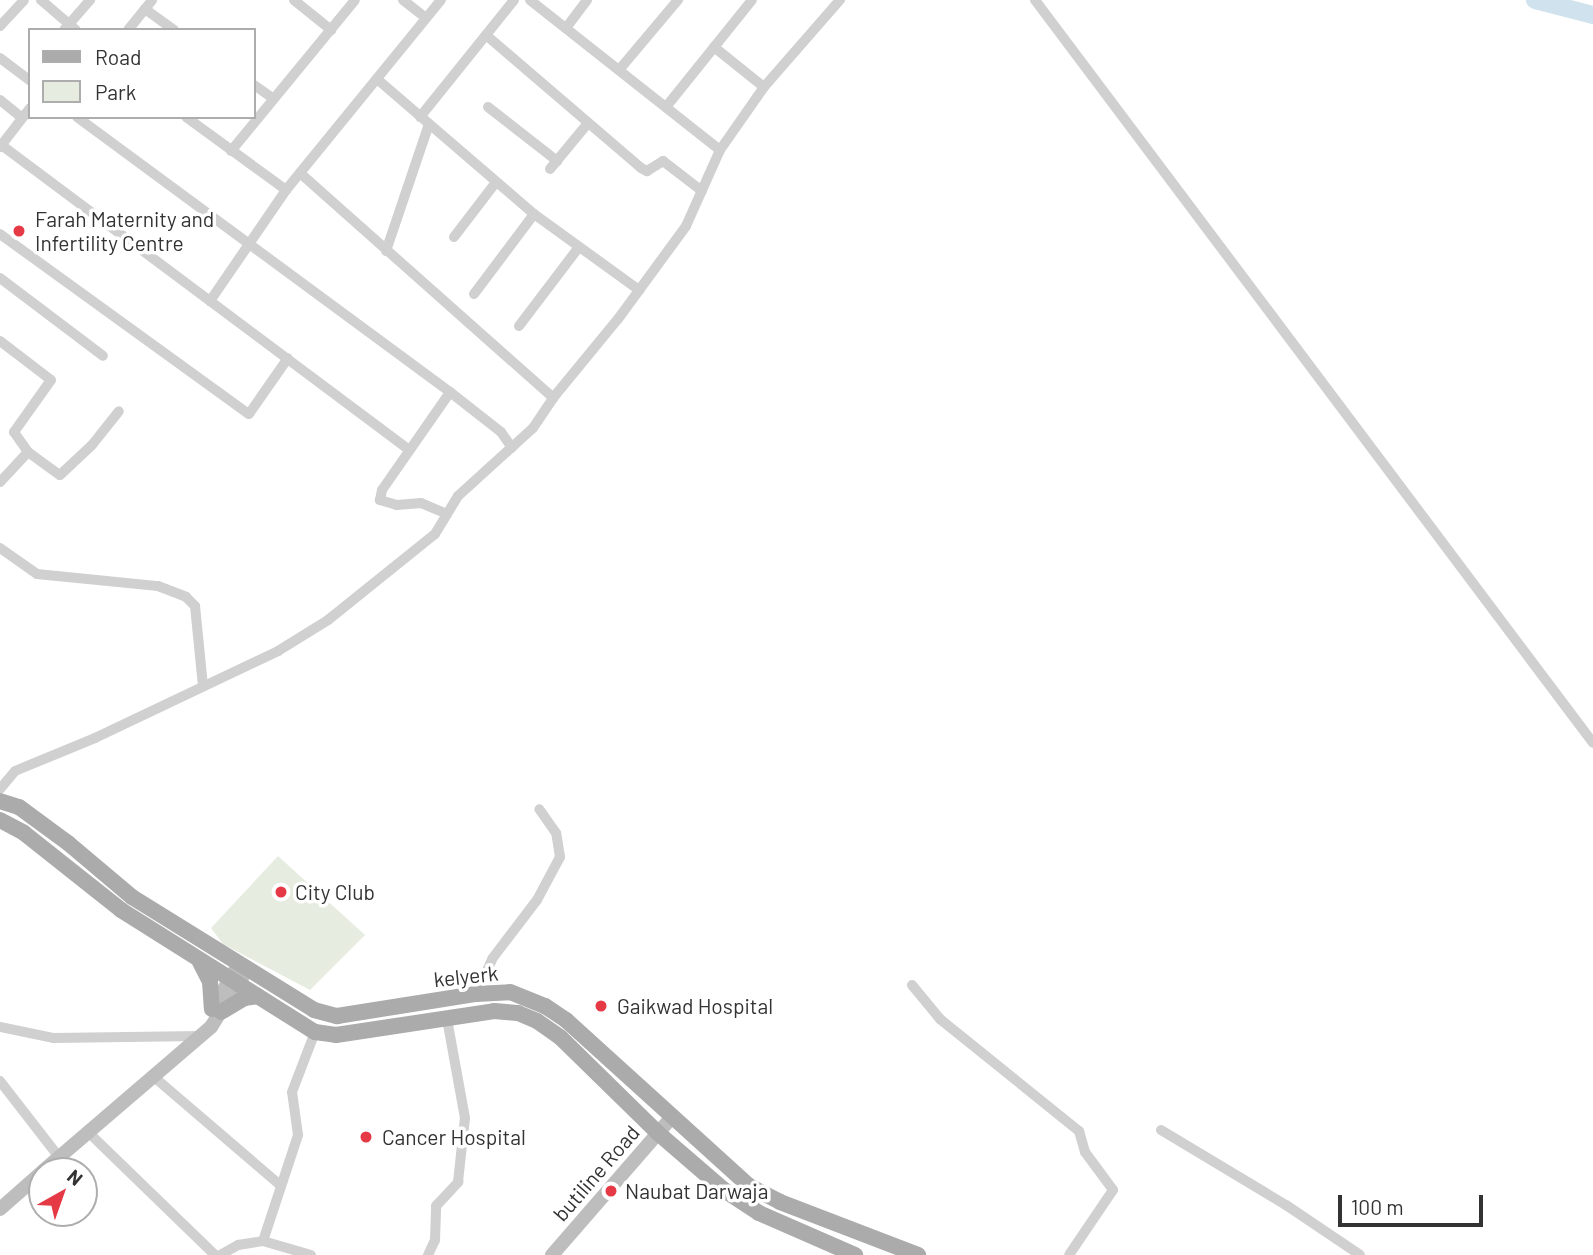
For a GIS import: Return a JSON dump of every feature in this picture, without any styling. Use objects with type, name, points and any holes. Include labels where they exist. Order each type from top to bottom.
[{"type":"main road","name":"kelyerk","points":[[0,800],[19,807],[118,885],[314,1010],[337,1016],[476,994],[510,992],[545,1006],[566,1020],[749,1186],[780,1202],[918,1255]]},
{"type":"main road","points":[[0,820],[24,833],[106,899],[315,1032],[337,1035],[494,1011],[518,1013],[537,1021],[561,1038],[658,1133],[724,1190],[827,1251],[855,1255]]},
{"type":"main road","points":[[106,899],[118,885]]},
{"type":"main road","points":[[197,958],[210,982],[216,1010],[244,998],[258,996]]},
{"type":"street","points":[[0,26],[24,0]]},
{"type":"street","points":[[41,0],[70,28],[90,0]]},
{"type":"street","points":[[294,0],[331,30]]},
{"type":"street","points":[[231,151],[355,0]]},
{"type":"street","points":[[403,0],[426,18]]},
{"type":"street","points":[[210,301],[286,190],[441,0]]},
{"type":"street","points":[[386,251],[424,121],[514,0]]},
{"type":"street","points":[[530,0],[720,150]]},
{"type":"street","points":[[566,28],[587,0]]},
{"type":"street","points":[[619,70],[677,0]]},
{"type":"street","points":[[666,107],[751,0]]},
{"type":"street","points":[[0,789],[15,771],[278,650],[328,620],[435,534],[458,496],[533,428],[553,398],[639,290],[686,226],[720,150],[764,87],[840,0]]},
{"type":"street","points":[[1035,0],[1593,743]]},
{"type":"street","points":[[130,28],[148,4],[172,28]]},
{"type":"street","points":[[486,35],[644,170],[663,161],[702,191]]},
{"type":"street","points":[[714,47],[764,87]]},
{"type":"street","points":[[0,58],[28,80]]},
{"type":"street","points":[[377,79],[534,214],[639,290]]},
{"type":"street","points":[[256,86],[274,99]]},
{"type":"street","points":[[0,100],[22,118]]},
{"type":"street","points":[[488,107],[553,165],[588,123]]},
{"type":"street","points":[[28,110],[0,145],[408,449]]},
{"type":"street","points":[[80,119],[248,246],[450,392],[506,437],[512,447]]},
{"type":"street","points":[[189,119],[286,190]]},
{"type":"street","points":[[300,173],[553,398]]},
{"type":"street","points":[[454,237],[496,182]]},
{"type":"street","points":[[474,294],[534,214]]},
{"type":"street","points":[[0,234],[249,414],[288,358]]},
{"type":"street","points":[[519,326],[579,247]]},
{"type":"street","points":[[0,278],[103,356]]},
{"type":"street","points":[[0,341],[51,380],[14,432],[28,452],[60,475],[92,445],[119,411]]},
{"type":"street","points":[[447,514],[421,503],[397,505],[380,500],[382,490],[408,449],[450,392]]},
{"type":"street","points":[[0,482],[28,452]]},
{"type":"street","points":[[0,548],[37,574],[158,586],[186,597],[195,606],[203,686]]},
{"type":"street","points":[[476,994],[492,959],[537,900],[560,857],[556,834],[539,809]]},
{"type":"street","points":[[0,1081],[59,1157],[201,1037],[244,967]]},
{"type":"street","points":[[912,985],[940,1019],[1079,1131],[1086,1152],[1113,1189],[1069,1255]]},
{"type":"street","points":[[428,1255],[435,1240],[436,1206],[458,1182],[466,1118],[447,1019]]},
{"type":"street","points":[[1,1031],[53,1038],[201,1037]]},
{"type":"street","points":[[262,1241],[298,1135],[292,1092],[315,1032]]},
{"type":"street","points":[[154,1077],[281,1185]]},
{"type":"street","name":"butiline Road","points":[[552,1255],[671,1118]]},
{"type":"street","points":[[1161,1130],[1286,1205],[1360,1255]]},
{"type":"street","points":[[88,1132],[217,1255],[238,1245],[262,1241],[311,1255]]},
{"type":"street","points":[[0,1209],[28,1184]]},
{"type":"green space","name":"City Club","points":[[278,856],[365,935],[310,990],[223,944],[211,928]]},
{"type":"waterway","points":[[1535,0],[1593,15]]},
{"type":"place","name":"Farah Maternity and Infertility Centre","points":[[19,231]]},
{"type":"place","name":"City Club","points":[[281,892]]},
{"type":"place","name":"Gaikwad Hospital","points":[[601,1006]]},
{"type":"place","name":"Cancer Hospital","points":[[366,1137]]},
{"type":"place","name":"Naubat Darwaja","points":[[611,1191]]}]
